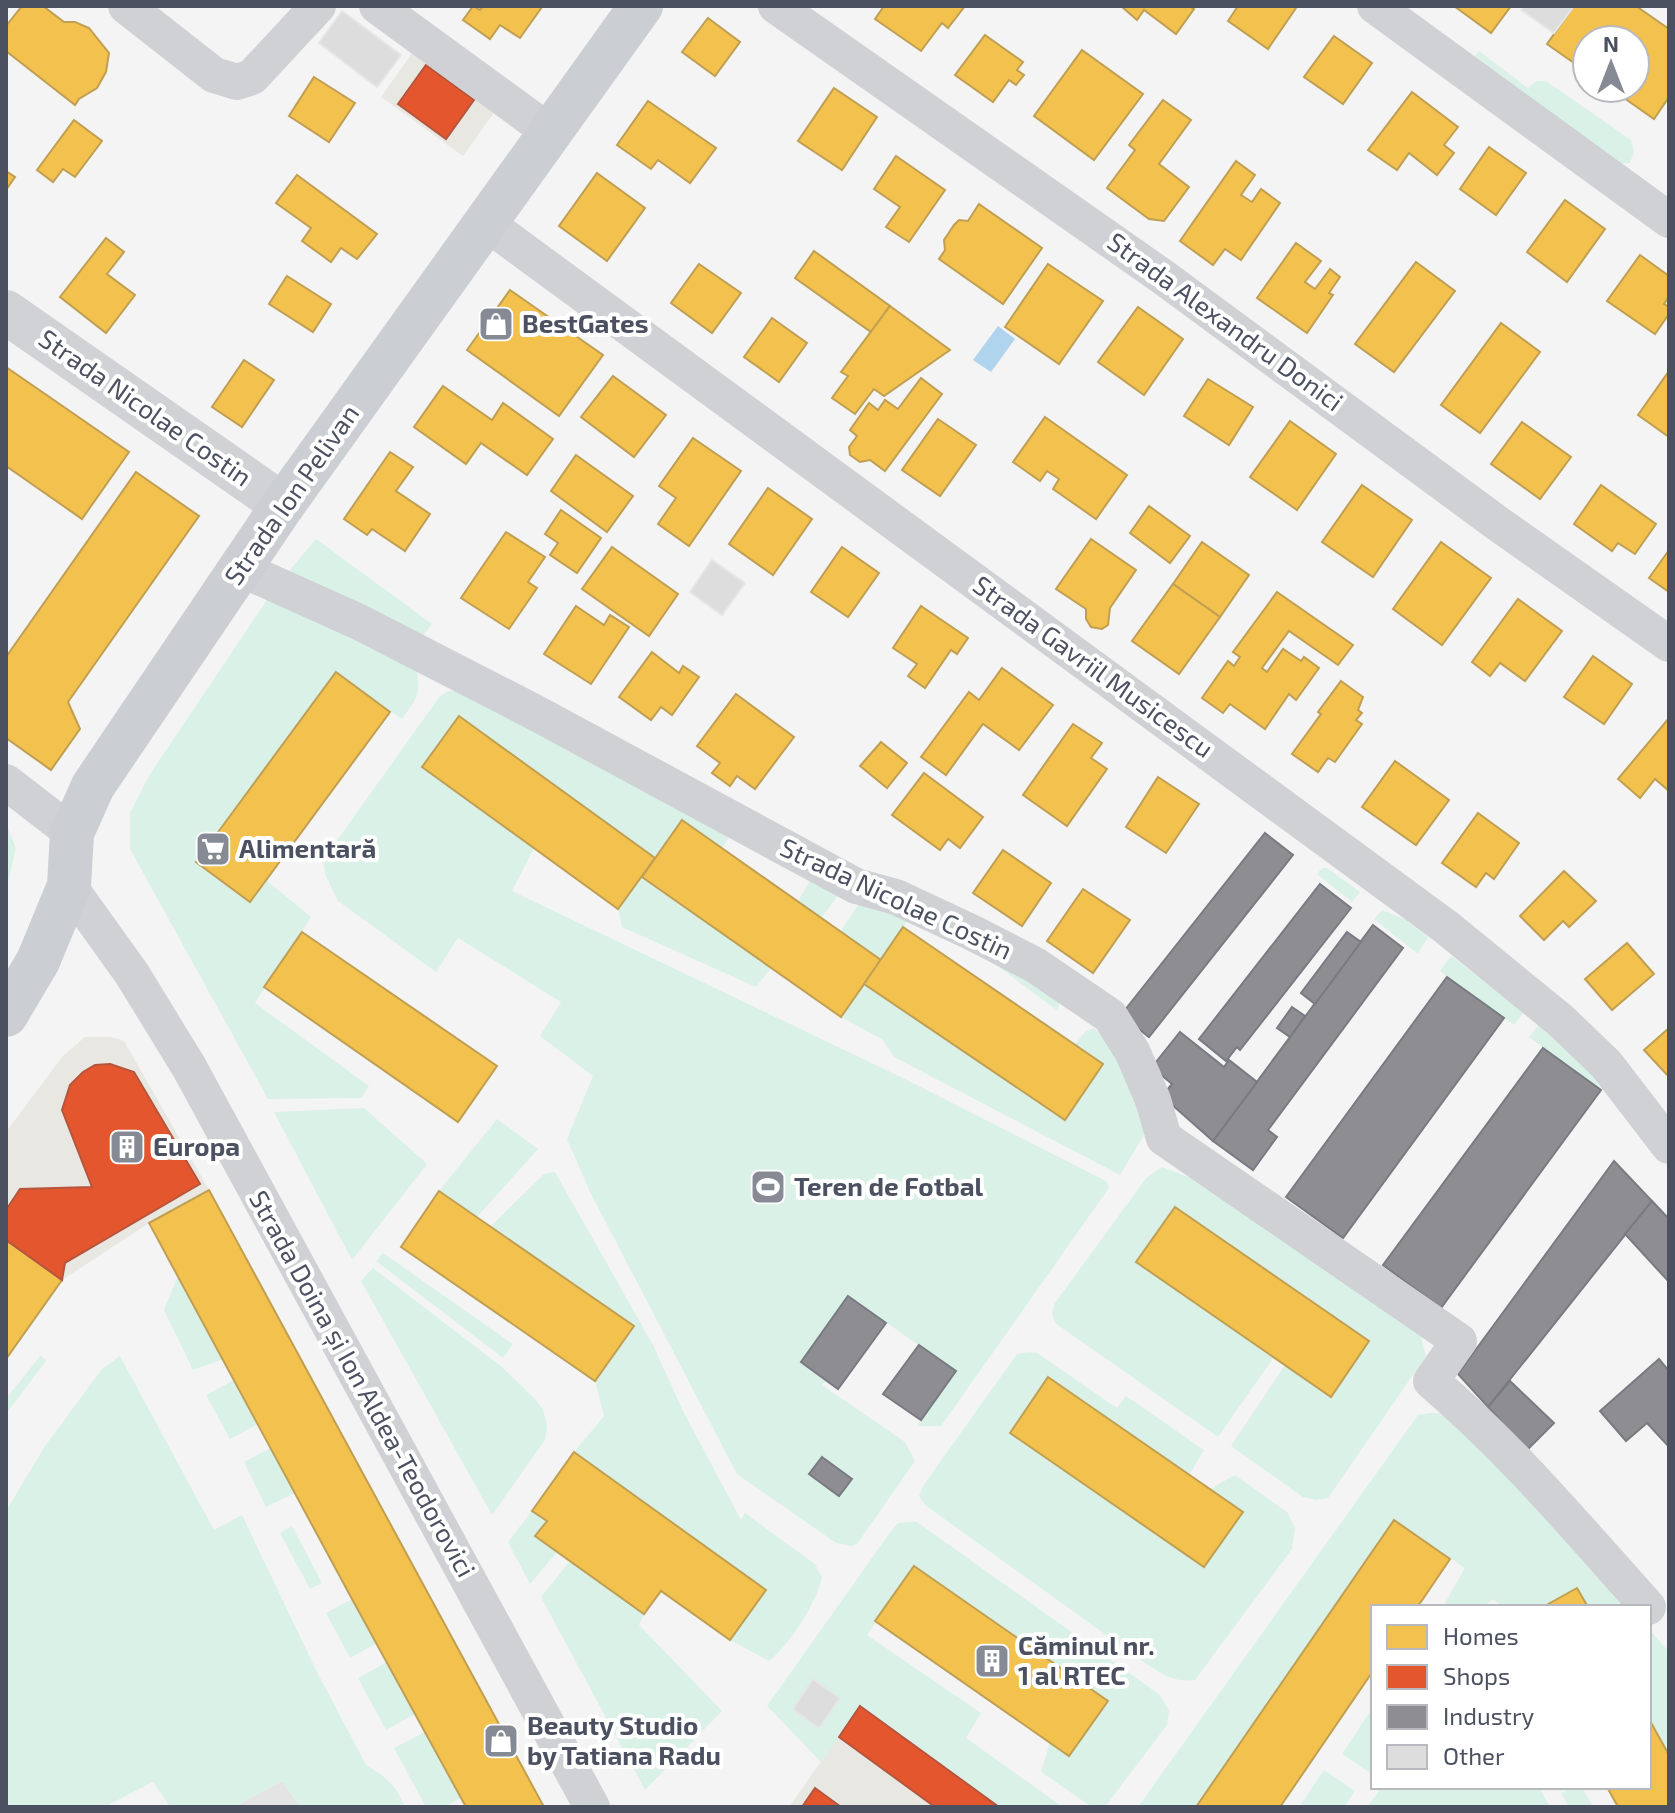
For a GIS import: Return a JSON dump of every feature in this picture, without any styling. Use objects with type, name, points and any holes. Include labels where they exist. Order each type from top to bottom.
[{"type":"main road","name":"Strada Ion Pelivan","points":[[6,1015],[38,961],[69,886],[72,833],[93,786],[283,505],[641,6]]},
{"type":"main road","name":"Strada Nicolae Costin","points":[[6,312],[283,505]]},
{"type":"street","points":[[126,6],[214,75],[237,82],[252,77],[318,6]]},
{"type":"street","points":[[377,6],[551,133]]},
{"type":"street","name":"Strada Alexandru Donici","points":[[776,6],[1163,277],[1497,523],[1669,644]]},
{"type":"street","points":[[1375,6],[1669,220]]},
{"type":"street","name":"Strada Gavriil Musicescu","points":[[486,223],[1446,927],[1560,1020],[1606,1064],[1669,1146]]},
{"type":"street","name":"Strada Nicolae Costin","points":[[239,568],[359,622],[536,713],[856,886],[896,897],[1035,965],[1110,1016],[1133,1053],[1153,1100],[1164,1138],[1459,1341],[1431,1381],[1483,1425],[1529,1473],[1645,1605]]},
{"type":"street","points":[[6,782],[72,833]]},
{"type":"street","name":"Strada Doina și Ion Aldea-Teodorovici","points":[[69,886],[132,974],[196,1080],[592,1807]]},
{"type":"street","points":[[1651,1611],[1669,1631]]},
{"type":"shaded area","points":[[413,52],[495,111],[463,156],[381,97]]},
{"type":"shaded area","name":"Europa","points":[[85,1037],[111,1037],[124,1041],[209,1190],[149,1223],[62,1280],[6,1241],[6,1132],[63,1056]]},
{"type":"shaded area","points":[[860,1706],[999,1807],[789,1807]]},
{"type":"shaded area","points":[[282,1781],[300,1807],[234,1807]]},
{"type":"green space","points":[[1479,51],[1528,88],[1536,81],[1546,81],[1571,98],[1571,104],[1579,104],[1631,140],[1634,152],[1630,163],[1618,164],[1475,56]]},
{"type":"green space","points":[[316,539],[432,624],[421,638],[293,578],[290,570]]},
{"type":"green space","points":[[271,594],[416,668],[418,677],[416,696],[402,719],[336,672],[196,862],[249,901],[266,880],[311,917],[255,1003],[369,1086],[361,1098],[268,1099],[130,849],[130,813],[150,774]]},
{"type":"green space","points":[[449,691],[459,691],[731,834],[722,848],[682,820],[655,858],[459,716],[534,848],[512,891],[905,1079],[1106,1181],[1109,1188],[941,1426],[917,1426],[955,1371],[849,1296],[801,1361],[826,1381],[822,1385],[905,1442],[915,1461],[857,1544],[836,1543],[737,1474],[590,1192],[567,1139],[593,1076],[540,1036],[561,1002],[458,938],[436,972],[338,901],[325,874],[323,860],[440,696]]},
{"type":"green space","points":[[6,824],[16,848],[6,891]]},
{"type":"green space","points":[[1322,868],[1327,868],[1360,892],[1352,902],[1317,874]]},
{"type":"green space","points":[[642,877],[771,968],[756,987],[622,927],[618,909]]},
{"type":"green space","points":[[810,880],[840,893],[821,918],[798,902]]},
{"type":"green space","points":[[859,904],[910,917],[881,960],[840,932]]},
{"type":"green space","points":[[1382,910],[1404,919],[1428,937],[1418,954],[1374,919]]},
{"type":"green space","points":[[1451,956],[1524,1012],[1514,1025],[1440,971]]},
{"type":"green space","points":[[988,959],[1061,993],[1058,1011]]},
{"type":"green space","points":[[864,984],[1064,1120],[1103,1064],[1075,1044],[1085,1032],[1094,1028],[1124,1057],[1145,1133],[1120,1175],[894,1057],[883,1040],[841,1017]]},
{"type":"green space","points":[[1541,1022],[1586,1063],[1602,1092],[1529,1037]]},
{"type":"green space","points":[[364,1108],[427,1164],[352,1260],[274,1112]]},
{"type":"green space","points":[[497,1119],[538,1149],[477,1217],[439,1191]]},
{"type":"green space","points":[[1162,1167],[1228,1192],[1418,1325],[1426,1356],[1328,1498],[1316,1500],[1303,1497],[1231,1446],[1285,1365],[1331,1396],[1369,1341],[1175,1207],[1137,1262],[1274,1357],[1218,1437],[1055,1323],[1052,1313],[1055,1303],[1147,1177]]},
{"type":"green space","points":[[555,1172],[653,1345],[683,1411],[741,1520],[745,1513],[815,1564],[822,1578],[801,1623],[769,1661],[730,1640],[766,1589],[574,1452],[604,1416],[595,1381],[633,1326],[490,1227],[544,1174]]},
{"type":"green space","points":[[383,1253],[513,1344],[503,1358],[376,1261]]},
{"type":"green space","points":[[373,1268],[502,1367],[543,1409],[547,1426],[545,1440],[492,1515],[361,1281]]},
{"type":"green space","points":[[178,1276],[223,1359],[193,1370],[164,1310]]},
{"type":"green space","points":[[1037,1353],[1117,1408],[1126,1396],[1204,1450],[1189,1475],[1049,1377],[1010,1432],[1204,1567],[1243,1512],[1210,1489],[1235,1475],[1287,1512],[1295,1528],[1292,1549],[1195,1680],[1174,1679],[1145,1663],[925,1505],[919,1496],[1017,1354]]},
{"type":"green space","points":[[41,1355],[46,1361],[6,1414],[6,1395]]},
{"type":"green space","points":[[120,1356],[214,1530],[242,1515],[316,1670],[366,1765],[396,1789],[405,1807],[300,1807],[282,1781],[234,1807],[170,1807],[153,1782],[104,1807],[6,1807],[6,1511],[45,1446],[102,1369]]},
{"type":"green space","points":[[234,1380],[258,1424],[230,1439],[206,1395]]},
{"type":"green space","points":[[1443,1413],[1464,1421],[1629,1605],[1587,1605],[1577,1589],[1547,1605],[1499,1605],[1493,1599],[1486,1605],[1448,1605],[1445,1603],[1465,1568],[1394,1520],[1196,1807],[1138,1807],[1418,1415]]},
{"type":"green space","points":[[273,1447],[295,1493],[266,1507],[244,1462]]},
{"type":"green space","points":[[532,1511],[547,1521],[536,1537],[557,1552],[530,1584],[508,1542]]},
{"type":"green space","points":[[917,1522],[1160,1695],[1169,1711],[1167,1725],[1105,1807],[1092,1807],[1041,1772],[1050,1742],[1070,1756],[1108,1700],[914,1566],[867,1635],[981,1713],[966,1738],[1063,1807],[999,1807],[861,1707],[821,1762],[767,1706],[891,1531],[898,1523]]},
{"type":"green space","points":[[292,1526],[322,1583],[310,1589],[280,1533]]},
{"type":"green space","points":[[570,1561],[644,1614],[639,1625],[722,1711],[645,1790],[541,1597]]},
{"type":"green space","points":[[352,1599],[377,1643],[350,1658],[326,1613]]},
{"type":"green space","points":[[1651,1631],[1669,1652],[1669,1755],[1651,1723]]},
{"type":"green space","points":[[387,1662],[415,1714],[386,1730],[358,1678]]},
{"type":"green space","points":[[1371,1710],[1371,1772],[1342,1754]]},
{"type":"green space","points":[[425,1732],[461,1798],[444,1807],[426,1807],[394,1748]]},
{"type":"green space","points":[[1324,1770],[1355,1791],[1344,1807],[1299,1807]]},
{"type":"green space","points":[[1380,1789],[1540,1789],[1550,1807],[1367,1807]]},
{"type":"green space","points":[[1569,1789],[1583,1789],[1593,1807],[1569,1807],[1561,1793]]},
{"type":"water","points":[[998,326],[1015,339],[991,372],[973,360]]},
{"type":"building: Homes","points":[[22,6],[43,6],[64,22],[75,22],[89,28],[109,53],[106,72],[97,88],[75,105],[6,51],[6,26]]},
{"type":"building: Homes","points":[[473,6],[480,10],[483,6],[542,7],[520,38],[500,25],[490,39],[463,20]]},
{"type":"building: Homes","points":[[884,6],[965,6],[948,28],[942,23],[921,51],[875,19]]},
{"type":"building: Homes","points":[[1121,6],[1189,6],[1194,9],[1176,34],[1144,10],[1137,20]]},
{"type":"building: Homes","points":[[1238,6],[1296,8],[1268,49],[1228,21]]},
{"type":"building: Homes","points":[[1454,6],[1511,6],[1491,33]]},
{"type":"building: Homes","points":[[1574,6],[1636,6],[1669,29],[1669,97],[1654,119],[1633,104],[1651,104],[1651,24],[1571,24],[1571,61],[1547,44]]},
{"type":"building: Homes","points":[[708,18],[740,42],[715,76],[682,52]]},
{"type":"building: Homes","points":[[985,35],[1023,62],[1017,70],[1024,75],[1016,85],[1009,80],[993,102],[955,75]]},
{"type":"building: Homes","points":[[1334,36],[1372,63],[1343,104],[1304,77]]},
{"type":"building: Homes","points":[[1082,50],[1143,94],[1094,160],[1034,116]]},
{"type":"building: Homes","points":[[314,77],[355,103],[329,142],[289,116]]},
{"type":"building: Homes","points":[[834,88],[877,117],[842,170],[798,141]]},
{"type":"building: Homes","points":[[1412,92],[1458,127],[1444,145],[1454,153],[1437,175],[1409,153],[1397,170],[1368,150]]},
{"type":"building: Homes","points":[[1163,100],[1191,120],[1159,164],[1189,187],[1164,221],[1149,219],[1107,188],[1135,150],[1129,145]]},
{"type":"building: Homes","points":[[648,101],[716,148],[690,183],[658,160],[651,169],[617,145]]},
{"type":"building: Homes","points":[[74,120],[102,141],[75,177],[63,169],[53,182],[37,170]]},
{"type":"building: Homes","points":[[1489,147],[1526,173],[1496,215],[1460,189]]},
{"type":"building: Homes","points":[[896,156],[945,190],[909,242],[886,227],[900,207],[874,189]]},
{"type":"building: Homes","points":[[1236,161],[1255,175],[1241,195],[1252,202],[1261,189],[1280,203],[1241,260],[1225,249],[1213,265],[1180,241]]},
{"type":"building: Homes","points":[[6,171],[15,177],[6,190]]},
{"type":"building: Homes","points":[[597,173],[645,208],[607,261],[559,226]]},
{"type":"building: Homes","points":[[297,175],[377,234],[357,259],[341,248],[331,262],[302,241],[311,228],[276,203]]},
{"type":"building: Homes","points":[[1565,200],[1605,229],[1567,282],[1527,252]]},
{"type":"building: Homes","points":[[979,204],[1042,248],[1003,304],[939,259],[945,250],[944,240],[954,225],[959,220],[968,221]]},
{"type":"building: Homes","points":[[106,238],[124,252],[107,274],[135,295],[106,333],[60,297]]},
{"type":"building: Homes","points":[[1296,243],[1321,261],[1305,282],[1315,289],[1330,269],[1340,277],[1329,293],[1333,295],[1307,333],[1257,298]]},
{"type":"building: Homes","points":[[814,251],[890,306],[871,332],[795,278]]},
{"type":"building: Homes","points":[[1640,255],[1669,276],[1669,296],[1664,304],[1669,307],[1669,314],[1655,334],[1607,301]]},
{"type":"building: Homes","points":[[1416,262],[1455,291],[1394,372],[1355,344]]},
{"type":"building: Homes","points":[[699,264],[741,293],[712,333],[671,303]]},
{"type":"building: Homes","points":[[1048,264],[1103,301],[1059,364],[1005,327]]},
{"type":"building: Homes","points":[[287,276],[331,304],[313,332],[269,304]]},
{"type":"building: Homes","points":[[510,290],[603,355],[559,416],[467,350]]},
{"type":"building: Homes","points":[[890,306],[950,350],[884,396],[874,389],[855,414],[832,398],[848,376],[841,372]]},
{"type":"building: Homes","points":[[1138,307],[1183,339],[1144,395],[1098,362]]},
{"type":"building: Homes","points":[[772,318],[807,343],[779,382],[744,357]]},
{"type":"building: Homes","points":[[1501,323],[1540,352],[1480,433],[1441,405]]},
{"type":"building: Homes","points":[[244,360],[274,380],[242,427],[212,407]]},
{"type":"building: Homes","points":[[6,367],[129,452],[82,519],[6,466]]},
{"type":"building: Homes","points":[[1669,371],[1669,437],[1638,415]]},
{"type":"building: Homes","points":[[613,376],[666,415],[634,457],[581,417]]},
{"type":"building: Homes","points":[[921,378],[942,394],[885,471],[870,460],[860,462],[850,455],[849,447],[857,436],[850,430],[869,403],[878,410],[885,400],[898,409]]},
{"type":"building: Homes","points":[[1208,379],[1253,407],[1229,445],[1184,416]]},
{"type":"building: Homes","points":[[443,386],[492,420],[503,403],[553,439],[527,475],[481,443],[466,464],[414,427]]},
{"type":"building: Homes","points":[[1045,417],[1127,475],[1096,519],[1053,489],[1059,479],[1047,471],[1040,481],[1013,462]]},
{"type":"building: Homes","points":[[938,419],[976,445],[940,496],[902,470]]},
{"type":"building: Homes","points":[[1290,421],[1336,454],[1297,510],[1250,477]]},
{"type":"building: Homes","points":[[1522,422],[1571,457],[1540,499],[1491,464]]},
{"type":"building: Homes","points":[[693,438],[741,471],[689,546],[658,524],[676,498],[659,486]]},
{"type":"building: Homes","points":[[390,452],[413,467],[396,491],[430,514],[405,551],[372,529],[367,535],[344,519]]},
{"type":"building: Homes","points":[[576,455],[633,496],[607,532],[551,491]]},
{"type":"building: Homes","points":[[136,472],[199,516],[68,702],[80,729],[51,770],[6,738],[6,657]]},
{"type":"building: Homes","points":[[1362,485],[1412,520],[1373,577],[1322,542]]},
{"type":"building: Homes","points":[[1601,485],[1656,524],[1635,554],[1618,543],[1612,551],[1574,524]]},
{"type":"building: Homes","points":[[768,488],[812,519],[773,575],[729,544]]},
{"type":"building: Homes","points":[[1149,506],[1190,536],[1170,563],[1130,533]]},
{"type":"building: Homes","points":[[561,510],[601,538],[577,573],[550,555],[558,543],[545,534]]},
{"type":"building: Homes","points":[[506,532],[545,557],[528,582],[537,588],[509,629],[461,598]]},
{"type":"building: Homes","points":[[1091,539],[1136,570],[1110,608],[1108,625],[1102,629],[1091,627],[1086,619],[1086,609],[1056,589]]},
{"type":"building: Homes","points":[[1202,542],[1249,575],[1220,617],[1173,584]]},
{"type":"building: Homes","points":[[1441,542],[1491,578],[1442,645],[1393,609]]},
{"type":"building: Homes","points":[[612,547],[678,594],[649,636],[582,589]]},
{"type":"building: Homes","points":[[842,547],[879,573],[848,617],[811,592]]},
{"type":"building: Homes","points":[[1669,550],[1669,592],[1649,578]]},
{"type":"building: Homes","points":[[1173,584],[1220,617],[1179,674],[1132,641]]},
{"type":"building: Homes","points":[[1277,592],[1353,645],[1338,665],[1289,631],[1262,668],[1267,672],[1283,649],[1301,661],[1304,657],[1319,668],[1296,700],[1289,694],[1265,729],[1230,704],[1223,713],[1202,698],[1228,661],[1234,666],[1240,657],[1233,652]]},
{"type":"building: Homes","points":[[1518,599],[1562,631],[1525,681],[1500,663],[1490,676],[1472,662]]},
{"type":"building: Homes","points":[[576,606],[604,625],[610,615],[629,627],[591,684],[544,654]]},
{"type":"building: Homes","points":[[921,606],[968,638],[957,654],[951,650],[925,688],[908,676],[917,664],[893,648]]},
{"type":"building: Homes","points":[[652,652],[679,673],[683,666],[699,677],[672,715],[661,707],[651,720],[619,697]]},
{"type":"building: Homes","points":[[1593,656],[1632,684],[1604,724],[1564,697]]},
{"type":"building: Homes","points":[[1002,668],[1053,705],[1019,750],[983,724],[946,775],[921,757],[969,692],[979,700]]},
{"type":"building: Homes","points":[[336,672],[390,712],[250,902],[196,862]]},
{"type":"building: Homes","points":[[1341,681],[1363,697],[1358,710],[1362,713],[1356,720],[1362,724],[1335,762],[1328,758],[1318,772],[1292,754]]},
{"type":"building: Homes","points":[[736,694],[794,737],[755,789],[737,776],[730,786],[712,773],[720,763],[697,746]]},
{"type":"building: Homes","points":[[459,716],[655,858],[618,909],[422,767]]},
{"type":"building: Homes","points":[[1669,718],[1669,791],[1655,779],[1640,798],[1618,779]]},
{"type":"building: Homes","points":[[1073,724],[1102,743],[1091,758],[1107,769],[1067,826],[1023,795]]},
{"type":"building: Homes","points":[[881,742],[907,763],[887,788],[860,766]]},
{"type":"building: Homes","points":[[1395,761],[1449,800],[1416,845],[1362,807]]},
{"type":"building: Homes","points":[[924,773],[983,817],[960,848],[948,839],[940,850],[892,815]]},
{"type":"building: Homes","points":[[1158,777],[1199,804],[1166,853],[1126,827]]},
{"type":"building: Homes","points":[[1478,813],[1519,843],[1494,879],[1486,873],[1476,887],[1442,863]]},
{"type":"building: Homes","points":[[682,820],[881,960],[841,1017],[642,877]]},
{"type":"building: Homes","points":[[1003,850],[1051,883],[1022,926],[973,893]]},
{"type":"building: Homes","points":[[1564,871],[1596,901],[1569,927],[1563,921],[1544,940],[1520,916]]},
{"type":"building: Homes","points":[[1083,889],[1130,920],[1093,973],[1047,941]]},
{"type":"building: Homes","points":[[903,927],[1103,1064],[1065,1120],[864,984]]},
{"type":"building: Homes","points":[[302,932],[497,1066],[458,1122],[264,987]]},
{"type":"building: Homes","points":[[1627,943],[1654,974],[1612,1010],[1585,979]]},
{"type":"building: Homes","points":[[1669,1028],[1669,1077],[1644,1050]]},
{"type":"building: Homes","points":[[209,1190],[544,1807],[466,1807],[352,1599],[149,1223]]},
{"type":"building: Homes","points":[[439,1191],[634,1326],[595,1381],[401,1247]]},
{"type":"building: Homes","points":[[1175,1207],[1369,1341],[1331,1397],[1136,1262]]},
{"type":"building: Homes","points":[[6,1240],[62,1280],[6,1359]]},
{"type":"building: Homes","points":[[1048,1377],[1243,1512],[1204,1567],[1010,1433]]},
{"type":"building: Homes","points":[[574,1452],[766,1590],[730,1640],[661,1591],[644,1614],[535,1536],[547,1521],[532,1511]]},
{"type":"building: Homes","points":[[1394,1520],[1450,1559],[1418,1605],[1371,1605],[1371,1674],[1280,1807],[1196,1807]]},
{"type":"building: Homes","name":"Căminul nr. 1 al RTEC","points":[[914,1566],[1108,1701],[1069,1756],[875,1621]]},
{"type":"building: Homes","points":[[1577,1588],[1587,1605],[1547,1605]]},
{"type":"building: Homes","points":[[1651,1723],[1669,1755],[1669,1807],[1618,1807],[1608,1789],[1651,1789]]},
{"type":"building: Shops","points":[[426,65],[474,100],[446,139],[398,104]]},
{"type":"building: Shops","name":"Europa","points":[[110,1064],[134,1072],[200,1184],[65,1263],[62,1280],[6,1240],[6,1210],[20,1189],[92,1187],[62,1110],[70,1085],[83,1072],[95,1065]]},
{"type":"building: Shops","points":[[860,1706],[999,1807],[935,1807],[839,1737]]},
{"type":"building: Shops","points":[[815,1788],[841,1807],[802,1807]]},
{"type":"building: Industry","points":[[1265,833],[1293,855],[1149,1037],[1121,1015]]},
{"type":"building: Industry","points":[[1320,884],[1351,908],[1240,1050],[1237,1047],[1226,1061],[1199,1039]]},
{"type":"building: Industry","points":[[1373,925],[1403,948],[1268,1130],[1277,1137],[1253,1170],[1213,1141]]},
{"type":"building: Industry","points":[[1347,932],[1361,942],[1315,1004],[1301,993]]},
{"type":"building: Industry","points":[[1447,977],[1504,1018],[1343,1238],[1286,1197]]},
{"type":"building: Industry","points":[[1292,1007],[1305,1016],[1290,1037],[1277,1028]]},
{"type":"building: Industry","points":[[1180,1032],[1224,1067],[1229,1060],[1257,1082],[1213,1141],[1162,1096],[1172,1084],[1152,1067]]},
{"type":"building: Industry","points":[[1543,1048],[1601,1090],[1441,1308],[1383,1265]]},
{"type":"building: Industry","points":[[1614,1161],[1652,1201],[1488,1407],[1458,1374]]},
{"type":"building: Industry","points":[[1652,1201],[1669,1219],[1669,1282],[1625,1234]]},
{"type":"building: Industry","points":[[848,1296],[886,1323],[838,1389],[801,1362]]},
{"type":"building: Industry","points":[[919,1345],[956,1371],[921,1420],[883,1394]]},
{"type":"building: Industry","points":[[1659,1359],[1669,1371],[1669,1447],[1647,1423],[1626,1441],[1600,1411]]},
{"type":"building: Industry","points":[[1510,1381],[1554,1423],[1527,1450],[1488,1407]]},
{"type":"building: Industry","points":[[822,1457],[852,1479],[839,1496],[809,1474]]},
{"type":"building: Other","points":[[1524,6],[1574,6],[1554,33],[1521,10]]},
{"type":"building: Other","points":[[342,11],[401,55],[377,87],[319,43]]},
{"type":"building: Other","points":[[712,560],[745,583],[722,615],[690,592]]},
{"type":"building: Other","points":[[813,1679],[840,1698],[819,1728],[793,1709]]},
{"type":"place","name":"BestGates","points":[[496,324]]},
{"type":"place","name":"Alimentară","points":[[213,849]]},
{"type":"place","name":"Europa","points":[[127,1147]]},
{"type":"place","name":"Teren de Fotbal","points":[[768,1187]]},
{"type":"place","name":"Căminul nr. 1 al RTEC","points":[[992,1661]]},
{"type":"place","name":"Beauty Studio by Tatiana Radu","points":[[501,1741]]}]
